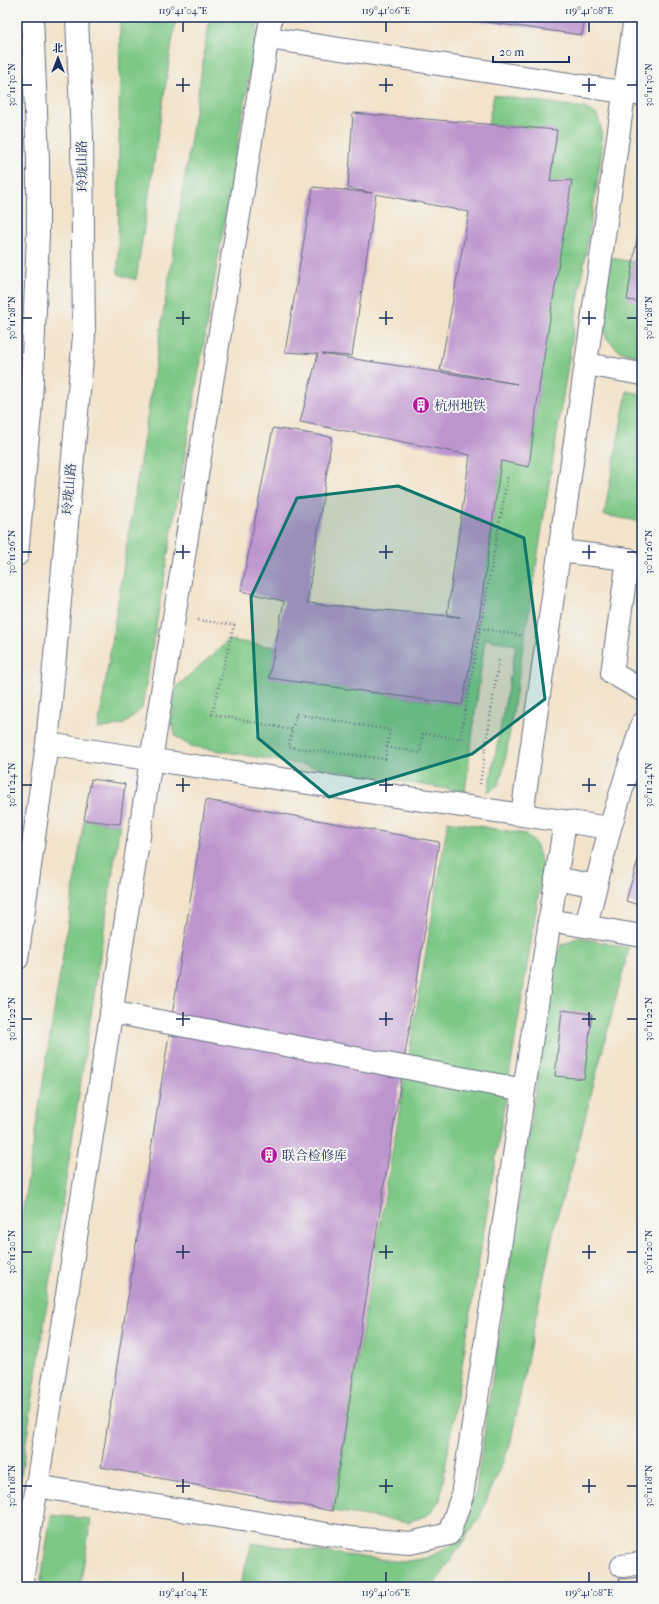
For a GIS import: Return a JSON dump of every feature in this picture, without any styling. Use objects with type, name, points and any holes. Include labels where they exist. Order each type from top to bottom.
[{"type":"main road","points":[[17,555],[31,403],[38,234],[38,160],[32,17]]},
{"type":"main road","name":"玲珑山路","points":[[17,959],[47,744],[84,336],[82,137],[76,17]]},
{"type":"main road","points":[[522,815],[586,364],[633,94],[635,17]]},
{"type":"main road","points":[[21,1587],[151,760],[270,27],[633,94]]},
{"type":"main road","points":[[586,364],[642,374]]},
{"type":"main road","points":[[559,551],[628,559],[612,673],[642,690]]},
{"type":"main road","points":[[586,926],[610,828],[642,724]]},
{"type":"main road","points":[[47,744],[610,828]]},
{"type":"main road","points":[[36,1486],[351,1538],[410,1543],[449,1534],[462,1496],[565,821]]},
{"type":"main road","points":[[556,878],[596,886]]},
{"type":"main road","points":[[549,920],[642,936]]},
{"type":"main road","points":[[111,1012],[524,1090]]},
{"type":"path","points":[[387,747],[420,753],[423,733],[460,739],[508,475]]},
{"type":"path","points":[[174,618],[234,625],[212,714],[292,730]]},
{"type":"path","points":[[480,628],[547,641]]},
{"type":"path","points":[[477,808],[499,658]]},
{"type":"path","points":[[296,714],[390,730],[386,759],[290,747],[292,730],[296,714]]},
{"type":"highlighted area","points":[[398,486],[524,538],[545,699],[472,754],[329,797],[258,738],[251,597],[297,498]]},
{"type":"green space","points":[[120,17],[176,17],[136,280],[118,274]]},
{"type":"green space","points":[[210,17],[259,17],[142,708],[125,724],[98,729]]},
{"type":"green space","points":[[494,95],[585,108],[597,115],[601,127],[602,150],[505,762],[499,784],[488,792],[516,645],[485,639],[465,792],[190,746],[176,737],[171,721],[176,687],[229,640],[275,647],[269,678],[462,705],[479,619],[501,461],[529,466],[539,388],[550,182],[557,130],[488,124]]},
{"type":"green space","points":[[611,258],[633,262],[642,302],[642,357],[618,350],[607,339],[601,324]]},
{"type":"green space","points":[[627,391],[642,394],[642,522],[604,515]]},
{"type":"green space","points":[[84,820],[120,824],[17,1502],[17,1247]]},
{"type":"green space","points":[[448,821],[526,834],[537,846],[543,868],[440,1500],[428,1515],[408,1522],[332,1511]]},
{"type":"green space","points":[[578,937],[629,948],[573,1164],[555,1223],[510,1445],[480,1516],[433,1587],[239,1587],[252,1543],[402,1562],[427,1558],[451,1546],[475,1495],[555,959],[562,945]]},
{"type":"green space","points":[[642,1425],[642,1524],[637,1472]]},
{"type":"green space","points":[[51,1515],[91,1519],[80,1587],[40,1587]]},
{"type":"building","points":[[448,17],[585,17],[582,35]]},
{"type":"building","points":[[353,113],[557,130],[550,182],[572,180],[539,388],[529,467],[501,461],[479,619],[462,705],[269,678],[284,601],[241,591],[273,428],[332,437],[307,603],[460,617],[447,615],[470,455],[300,422],[318,354],[285,352],[313,187],[372,193],[348,188]],"holes":[[[376,194],[469,212],[440,370],[517,384],[322,354],[352,356]]]},
{"type":"building","points":[[642,213],[642,302],[627,300]]},
{"type":"building","points":[[91,779],[125,784],[120,824],[84,820]]},
{"type":"building","name":"联合检修库","points":[[206,800],[439,842],[332,1511],[101,1467]]},
{"type":"building","points":[[642,846],[642,906],[626,901]]},
{"type":"building","points":[[562,1010],[592,1014],[584,1079],[555,1076]]},
{"type":"building","points":[[642,1577],[642,1587],[620,1587],[619,1579]]},
{"type":"place","name":"杭州地铁","points":[[421,405]]},
{"type":"place","name":"联合检修库","points":[[269,1155]]}]
